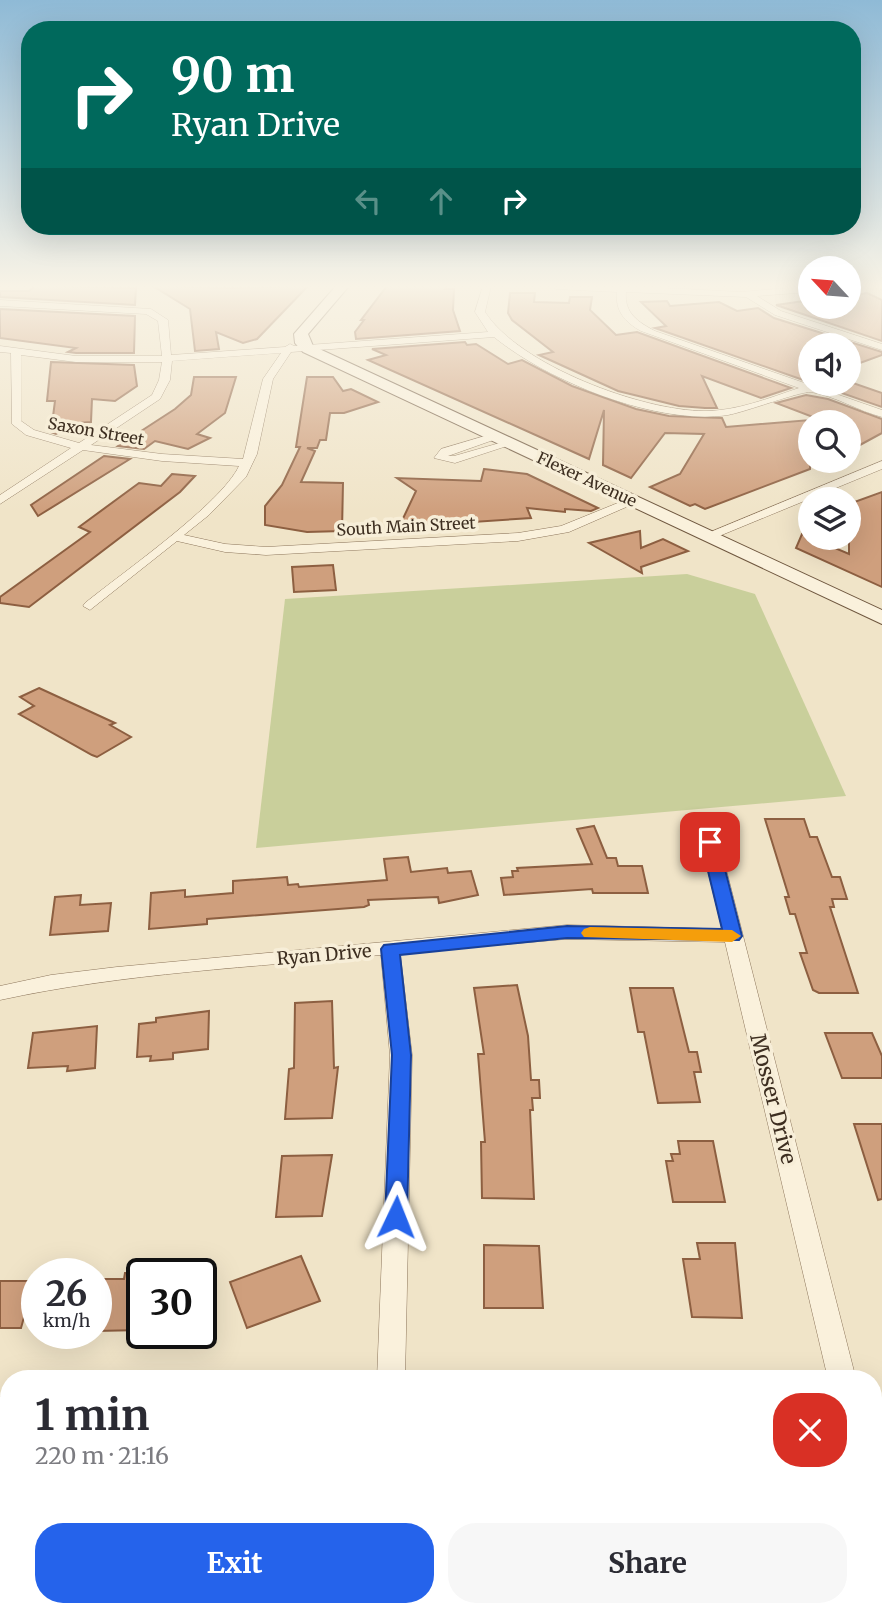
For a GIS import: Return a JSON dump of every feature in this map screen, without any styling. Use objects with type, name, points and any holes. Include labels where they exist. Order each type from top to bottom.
[{"type":"street","name":"Saxon Street","points":[[16,361],[16,422],[20,428],[35,436],[183,461],[247,463]]},
{"type":"street","points":[[0,499],[156,397],[165,384],[165,361]]},
{"type":"street","points":[[90,606],[229,490],[247,463],[263,391],[280,361]]},
{"type":"street","name":"Flexer Avenue","points":[[335,361],[882,618]]},
{"type":"street","points":[[536,361],[657,410],[701,414],[730,412],[798,392]]},
{"type":"street","points":[[733,361],[798,386]]},
{"type":"street","points":[[828,396],[882,414]]},
{"type":"street","points":[[495,436],[445,451],[440,458],[455,460],[510,443]]},
{"type":"street","points":[[707,536],[882,465]]},
{"type":"street","name":"South Main Street","points":[[175,537],[225,548],[266,551],[518,537],[564,529],[634,501]]},
{"type":"street","name":"Mosser Drive","points":[[704,818],[840,1370]]},
{"type":"street","name":"Ryan Drive","points":[[0,993],[51,982],[117,974],[567,932],[733,936]]},
{"type":"street","points":[[390,949],[401,1055],[391,1370]]},
{"type":"green space","points":[[687,574],[755,594],[846,796],[256,848],[285,599]]},
{"type":"building","points":[[371,361],[504,361],[508,364],[525,361],[572,386],[636,409],[669,416],[722,418],[726,427],[798,421],[800,473],[705,509],[695,504],[690,506],[650,487],[680,474],[704,434],[665,433],[631,478],[603,465],[604,410],[589,459]]},
{"type":"building","points":[[553,361],[718,361],[791,388],[761,398],[702,376],[717,408],[679,406],[618,391]]},
{"type":"building","points":[[750,361],[798,361],[798,378]]},
{"type":"building","points":[[51,362],[134,365],[137,386],[115,401],[92,399],[91,422],[77,423],[56,434],[51,432],[55,401],[47,401]]},
{"type":"building","points":[[194,377],[236,377],[225,413],[197,434],[210,438],[188,449],[155,441],[144,449],[118,446],[175,409],[191,395]]},
{"type":"building","points":[[307,377],[333,377],[343,391],[351,389],[378,402],[344,413],[330,413],[326,440],[320,440],[317,448],[307,448],[315,451],[301,482],[343,483],[342,531],[307,532],[265,525],[265,506],[282,485],[300,447],[296,447]]},
{"type":"building","points":[[861,386],[882,393],[882,407],[850,396],[861,396]]},
{"type":"building","points":[[812,396],[858,410],[798,411],[776,403]]},
{"type":"building","points":[[861,411],[882,419],[882,433],[861,444]]},
{"type":"building","points":[[104,456],[130,459],[38,516],[31,505]]},
{"type":"building","points":[[484,469],[527,474],[598,508],[591,511],[565,509],[565,512],[527,508],[531,518],[399,527],[416,491],[397,478],[481,481]]},
{"type":"building","points":[[172,474],[195,476],[180,492],[29,607],[0,603],[0,597],[90,532],[79,527],[139,483],[161,486]]},
{"type":"building","points":[[882,492],[882,587],[800,550],[840,550],[849,554],[849,550],[861,550],[861,500]]},
{"type":"building","points":[[640,531],[641,548],[663,539],[688,551],[641,567],[642,573],[589,543]]},
{"type":"building","points":[[333,565],[336,590],[294,592],[292,567]]},
{"type":"building","points":[[39,688],[115,723],[110,725],[131,737],[97,757],[92,755],[19,714],[34,706],[20,697]]},
{"type":"building","points":[[765,819],[804,819],[810,837],[817,837],[832,877],[840,877],[847,899],[832,899],[834,907],[830,907],[858,993],[819,993],[813,990],[800,953],[807,953],[795,914],[790,914],[785,897],[789,897]]},
{"type":"building","points":[[594,826],[607,858],[616,858],[618,866],[642,866],[648,893],[593,893],[592,889],[504,895],[501,878],[513,877],[512,871],[518,871],[517,868],[592,864],[577,829]]},
{"type":"building","points":[[408,857],[411,872],[447,868],[448,873],[471,871],[478,895],[439,903],[438,897],[368,900],[369,905],[364,907],[207,919],[207,924],[149,929],[151,893],[185,890],[185,897],[233,893],[233,881],[287,877],[288,885],[298,884],[299,887],[387,880],[384,859]]},
{"type":"building","points":[[81,895],[80,905],[111,903],[108,931],[50,935],[55,897]]},
{"type":"building","points":[[517,985],[528,1036],[531,1080],[539,1080],[540,1098],[532,1098],[533,1110],[530,1110],[534,1199],[482,1198],[481,1142],[485,1142],[478,1054],[484,1054],[474,988]]},
{"type":"building","points":[[630,988],[673,988],[689,1052],[697,1052],[701,1072],[694,1072],[700,1102],[658,1103],[644,1032],[638,1032]]},
{"type":"building","points":[[332,1001],[334,1068],[338,1067],[332,1118],[285,1119],[289,1069],[294,1068],[295,1003]]},
{"type":"building","points":[[209,1011],[208,1049],[173,1053],[173,1059],[150,1061],[151,1056],[137,1057],[139,1024],[156,1022],[156,1018]]},
{"type":"building","points":[[97,1026],[95,1068],[67,1071],[68,1066],[28,1068],[33,1033]]},
{"type":"building","points":[[825,1033],[872,1033],[882,1056],[882,1078],[842,1078]]},
{"type":"building","points":[[854,1124],[882,1124],[882,1199],[878,1200]]},
{"type":"building","points":[[678,1141],[713,1141],[725,1202],[673,1202],[666,1161],[673,1161],[671,1154],[680,1154]]},
{"type":"building","points":[[332,1155],[322,1216],[276,1217],[282,1156]]},
{"type":"building","points":[[697,1243],[735,1243],[742,1318],[692,1317],[683,1259],[700,1259]]},
{"type":"building","points":[[484,1245],[539,1246],[543,1308],[484,1308]]},
{"type":"building","points":[[301,1256],[320,1301],[247,1328],[230,1282]]},
{"type":"building","points":[[126,1273],[126,1330],[112,1331],[112,1279],[124,1279]]},
{"type":"building","points":[[0,1281],[21,1281],[21,1328],[0,1328]]},
{"type":"slow traffic","points":[[590,933],[732,936]]},
{"type":"route","points":[[396,1217],[401,1055],[390,949],[567,932],[733,936],[710,842]]}]
